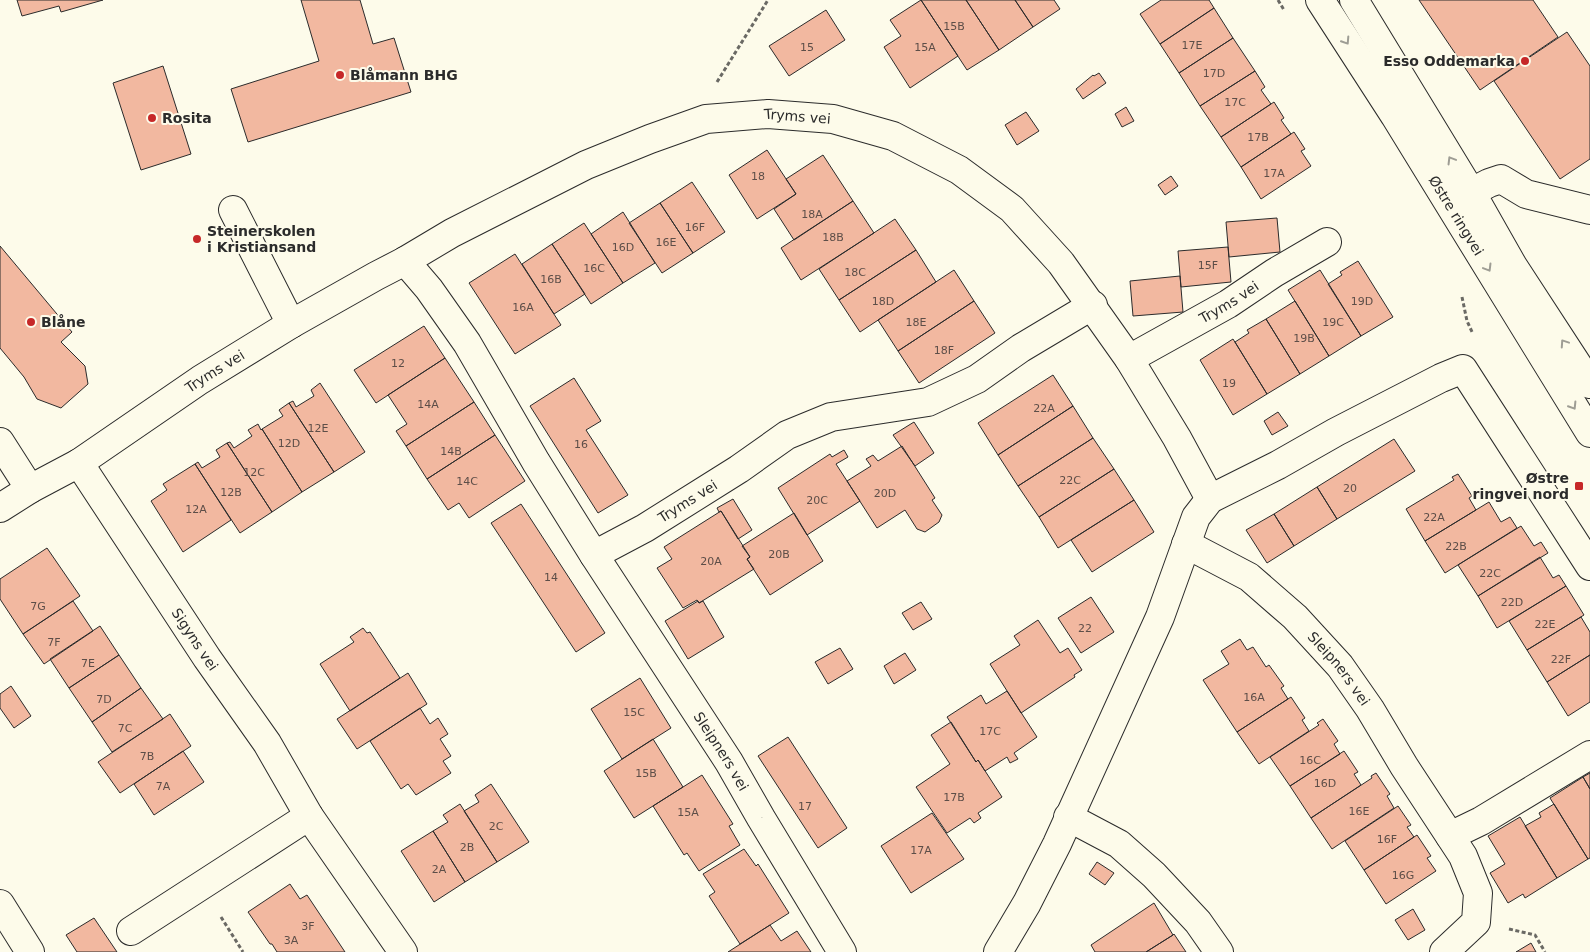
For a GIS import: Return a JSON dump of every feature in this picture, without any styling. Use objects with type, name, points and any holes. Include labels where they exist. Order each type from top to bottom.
[{"type":"street","name":"Østre ringvei","points":[[1320,0],[1460,198],[1513,266],[1590,384]]},
{"type":"street","name":"Østre ringvei","points":[[1354,0],[1460,198],[1590,433]]},
{"type":"street","name":"Tryms vei","points":[[0,508],[30,489],[79,463],[200,380],[290,324],[452,233],[586,165],[650,138],[706,119],[768,114],[833,118],[893,136],[959,170],[1012,209],[1061,263],[1129,359],[1177,438],[1210,499]]},
{"type":"street","points":[[1460,198],[1501,179],[1526,194],[1590,210]]},
{"type":"street","points":[[232,210],[290,324]]},
{"type":"street","name":"Tryms vei","points":[[1129,359],[1228,304],[1274,273],[1327,242]]},
{"type":"street","points":[[405,261],[429,289],[467,344],[536,462],[594,555]]},
{"type":"street","name":"Tryms vei","points":[[594,555],[645,528],[739,469],[787,434],[831,417],[928,402],[976,379],[1021,348],[1092,306]]},
{"type":"street","points":[[998,952],[1027,903],[1057,844],[1135,676],[1160,617],[1196,517],[1210,499],[1278,465],[1336,432],[1432,382],[1463,369],[1590,566]]},
{"type":"street","points":[[0,442],[30,489]]},
{"type":"street","name":"Sigyns vei","points":[[79,463],[207,658],[267,743],[309,816],[403,952]]},
{"type":"street","name":"Sleipners vei","points":[[1186,544],[1249,577],[1294,617],[1340,666],[1370,709],[1463,856],[1478,893],[1476,922]]},
{"type":"street","name":"Sleipners vei","points":[[594,555],[729,762],[842,952]]},
{"type":"street","points":[[1450,836],[1481,821],[1590,755]]},
{"type":"street","points":[[131,931],[309,816]]},
{"type":"street","points":[[1068,817],[1120,844],[1147,868],[1198,922],[1218,952]]},
{"type":"street","points":[[0,904],[30,952]]},
{"type":"street","points":[[1444,952],[1476,922]]},
{"type":"path","points":[[706,119],[703,107],[768,0]]},
{"type":"path","points":[[1278,0],[1289,16]]},
{"type":"path","points":[[1460,288],[1467,321],[1473,336]]},
{"type":"path","points":[[202,886],[243,952]]},
{"type":"path","points":[[1476,922],[1535,935],[1545,952]]},
{"type":"building","points":[[17,0],[103,0],[61,12],[59,6],[22,16]]},
{"type":"building","name":"Blåmann BHG","points":[[301,0],[360,0],[373,44],[394,38],[411,92],[248,142],[231,89],[319,61]]},
{"type":"building","points":[[921,0],[966,0],[999,50],[967,70]]},
{"type":"building","points":[[921,0],[958,56],[910,88],[884,47],[901,36],[890,20]]},
{"type":"building","points":[[966,0],[1015,0],[1033,27],[999,50]]},
{"type":"building","points":[[1015,0],[1054,0],[1060,9],[1033,27]]},
{"type":"building","points":[[1161,0],[1209,0],[1214,8],[1160,44],[1140,14]]},
{"type":"building","points":[[1419,0],[1533,0],[1558,37],[1480,90]]},
{"type":"building","points":[[1214,8],[1233,38],[1179,73],[1160,44]]},
{"type":"building","points":[[826,10],[845,40],[789,76],[769,46]]},
{"type":"building","points":[[1567,32],[1590,66],[1590,159],[1560,179],[1494,81]]},
{"type":"building","points":[[1233,38],[1255,71],[1200,106],[1179,73]]},
{"type":"building","name":"Rosita","points":[[163,66],[191,154],[141,170],[113,83]]},
{"type":"building","points":[[1255,71],[1265,87],[1261,90],[1271,104],[1221,137],[1200,106]]},
{"type":"building","points":[[1099,73],[1106,83],[1083,99],[1076,89],[1093,75]]},
{"type":"building","points":[[1274,102],[1284,118],[1281,120],[1291,134],[1241,167],[1221,137]]},
{"type":"building","points":[[1126,107],[1134,121],[1122,127],[1115,114]]},
{"type":"building","points":[[1026,112],[1039,131],[1017,145],[1005,125]]},
{"type":"building","points":[[1294,132],[1305,149],[1301,151],[1311,166],[1261,199],[1241,167]]},
{"type":"building","points":[[767,150],[796,194],[757,219],[729,175]]},
{"type":"building","points":[[823,155],[853,201],[794,240],[774,209],[796,194],[786,179]]},
{"type":"building","points":[[1171,176],[1178,186],[1165,195],[1158,185]]},
{"type":"building","points":[[692,182],[725,232],[693,253],[660,203]]},
{"type":"building","points":[[853,201],[874,233],[801,280],[781,248]]},
{"type":"building","points":[[660,203],[693,253],[662,273],[629,223]]},
{"type":"building","points":[[623,212],[655,263],[623,283],[591,234]]},
{"type":"building","points":[[1277,218],[1280,252],[1229,257],[1226,222]]},
{"type":"building","points":[[895,219],[916,250],[839,300],[819,269]]},
{"type":"building","points":[[584,223],[623,283],[591,304],[552,244]]},
{"type":"building","points":[[552,244],[585,294],[554,314],[522,264]]},
{"type":"building","name":"Blåne","points":[[0,246],[72,332],[61,342],[85,366],[88,384],[61,408],[37,399],[24,377],[0,348]]},
{"type":"building","points":[[1228,247],[1231,282],[1181,287],[1178,251]]},
{"type":"building","points":[[916,250],[936,282],[860,332],[839,300]]},
{"type":"building","points":[[515,254],[561,325],[515,354],[469,283]]},
{"type":"building","points":[[1358,261],[1393,317],[1361,336],[1328,284],[1342,275],[1340,272]]},
{"type":"building","points":[[954,270],[974,301],[898,351],[878,320]]},
{"type":"building","points":[[1320,270],[1361,336],[1329,356],[1288,290]]},
{"type":"building","points":[[1180,276],[1183,312],[1133,316],[1130,281]]},
{"type":"building","points":[[974,301],[995,333],[919,383],[898,351]]},
{"type":"building","points":[[1295,301],[1329,356],[1300,374],[1266,319]]},
{"type":"building","points":[[1266,319],[1300,374],[1267,394],[1235,342],[1249,333],[1247,330]]},
{"type":"building","points":[[424,326],[445,358],[376,403],[354,370]]},
{"type":"building","points":[[1233,339],[1267,394],[1233,415],[1200,360]]},
{"type":"building","points":[[445,358],[474,402],[406,446],[396,431],[407,424],[388,395]]},
{"type":"building","points":[[1053,375],[1073,406],[998,455],[978,423]]},
{"type":"building","points":[[574,378],[601,421],[586,430],[628,495],[598,513],[530,406]]},
{"type":"building","points":[[320,383],[365,452],[334,472],[289,403],[293,401],[296,407],[314,396],[311,390]]},
{"type":"building","points":[[474,402],[495,435],[427,479],[406,446]]},
{"type":"building","points":[[289,403],[334,472],[302,492],[262,429],[283,416],[279,410]]},
{"type":"building","points":[[1073,406],[1093,438],[1018,486],[998,455]]},
{"type":"building","points":[[1278,412],[1288,426],[1272,435],[1264,421]]},
{"type":"building","points":[[914,422],[934,453],[915,466],[893,435]]},
{"type":"building","points":[[258,424],[302,492],[272,512],[227,443],[230,442],[234,448],[252,436],[248,430]]},
{"type":"building","points":[[495,435],[525,481],[469,518],[459,503],[448,510],[427,479]]},
{"type":"building","points":[[1093,438],[1114,469],[1039,517],[1018,486]]},
{"type":"building","points":[[1394,439],[1415,471],[1337,519],[1317,487]]},
{"type":"building","points":[[227,443],[272,512],[240,533],[195,464],[198,462],[202,468],[220,457],[216,450]]},
{"type":"building","points":[[902,446],[935,498],[932,500],[942,515],[939,522],[925,532],[917,529],[905,510],[877,528],[847,481],[871,466],[866,459],[873,455],[878,461]]},
{"type":"building","points":[[844,450],[848,457],[836,464],[860,501],[807,535],[778,488],[830,454],[832,457]]},
{"type":"building","points":[[195,464],[231,520],[183,552],[151,501],[167,490],[163,484]]},
{"type":"building","points":[[1114,469],[1134,500],[1058,548],[1039,517]]},
{"type":"building","points":[[1458,474],[1472,496],[1469,498],[1476,510],[1425,541],[1406,509],[1454,480],[1452,477]]},
{"type":"building","points":[[1317,487],[1337,519],[1294,546],[1274,514]]},
{"type":"building","points":[[733,499],[752,530],[738,539],[721,511],[719,512],[717,508]]},
{"type":"building","points":[[1134,500],[1154,532],[1092,572],[1071,540]]},
{"type":"building","points":[[1489,502],[1501,522],[1510,517],[1517,528],[1445,573],[1425,541]]},
{"type":"building","points":[[521,504],[605,633],[576,652],[491,523]]},
{"type":"building","points":[[721,511],[750,557],[747,559],[754,569],[699,603],[697,600],[683,608],[657,568],[672,559],[664,547]]},
{"type":"building","points":[[794,513],[823,561],[770,595],[747,559],[750,557],[742,546]]},
{"type":"building","points":[[1274,514],[1294,546],[1267,563],[1246,530]]},
{"type":"building","points":[[1521,526],[1534,546],[1541,542],[1548,553],[1478,596],[1458,565]]},
{"type":"building","points":[[47,548],[80,596],[23,634],[0,599],[0,579]]},
{"type":"building","points":[[1540,557],[1553,578],[1559,575],[1566,586],[1497,628],[1478,596]]},
{"type":"building","points":[[1566,586],[1584,615],[1527,650],[1509,621]]},
{"type":"building","points":[[1091,597],[1114,632],[1081,653],[1058,618]]},
{"type":"building","points":[[73,601],[93,631],[44,664],[23,634]]},
{"type":"building","points":[[698,601],[699,603],[703,601],[724,637],[688,659],[665,621]]},
{"type":"building","points":[[921,602],[932,619],[913,630],[902,613]]},
{"type":"building","points":[[1581,617],[1590,632],[1590,655],[1547,682],[1527,650]]},
{"type":"building","points":[[1038,620],[1060,653],[1068,648],[1082,670],[1074,675],[1075,677],[1021,713],[990,664],[1020,645],[1014,636]]},
{"type":"building","points":[[100,626],[119,655],[69,688],[50,659]]},
{"type":"building","points":[[363,628],[367,633],[370,632],[400,678],[350,711],[320,664],[354,642],[350,637]]},
{"type":"building","points":[[1240,639],[1247,650],[1253,647],[1266,667],[1269,665],[1284,686],[1281,688],[1288,699],[1237,732],[1203,680],[1229,664],[1221,651]]},
{"type":"building","points":[[840,648],[853,669],[828,684],[815,662]]},
{"type":"building","points":[[905,653],[916,670],[894,684],[884,666]]},
{"type":"building","points":[[119,655],[141,688],[92,722],[69,688]]},
{"type":"building","points":[[1590,655],[1590,702],[1568,716],[1547,682]]},
{"type":"building","points":[[408,673],[427,704],[357,749],[337,719]]},
{"type":"building","points":[[640,678],[671,728],[622,759],[591,709]]},
{"type":"building","points":[[11,686],[31,716],[14,728],[0,708],[0,694]]},
{"type":"building","points":[[141,688],[163,719],[112,752],[92,722]]},
{"type":"building","points":[[1007,691],[1037,737],[1014,753],[1018,759],[1010,763],[1007,757],[985,771],[978,760],[976,762],[947,717],[981,695],[986,704]]},
{"type":"building","points":[[1291,697],[1305,718],[1302,720],[1309,731],[1259,764],[1237,732]]},
{"type":"building","points":[[420,708],[430,724],[438,718],[448,734],[440,739],[451,756],[443,761],[451,773],[416,795],[408,784],[401,789],[370,741]]},
{"type":"building","points":[[170,714],[191,746],[120,793],[98,762]]},
{"type":"building","points":[[1323,719],[1338,741],[1334,744],[1340,754],[1290,786],[1270,757],[1319,725],[1317,723]]},
{"type":"building","points":[[951,722],[976,762],[978,760],[1002,797],[978,813],[981,818],[974,823],[970,818],[947,833],[916,787],[950,764],[931,735]]},
{"type":"building","points":[[788,737],[847,828],[818,848],[758,756]]},
{"type":"building","points":[[653,739],[683,787],[634,818],[604,771]]},
{"type":"building","points":[[183,751],[204,782],[154,815],[134,784]]},
{"type":"building","points":[[1344,751],[1358,772],[1354,774],[1361,785],[1311,818],[1290,786]]},
{"type":"building","points":[[1376,773],[1390,794],[1387,796],[1394,808],[1332,849],[1311,818],[1372,778],[1371,776]]},
{"type":"building","points":[[1590,773],[1590,789],[1583,777]]},
{"type":"building","points":[[702,775],[733,824],[729,826],[740,845],[699,871],[687,853],[684,855],[653,806]]},
{"type":"building","points":[[1583,777],[1590,789],[1590,858],[1588,859],[1550,798]]},
{"type":"building","points":[[491,784],[529,842],[497,862],[464,811],[479,802],[475,795]]},
{"type":"building","points":[[460,804],[497,862],[465,882],[433,831],[448,822],[443,815]]},
{"type":"building","points":[[1554,804],[1588,859],[1557,878],[1525,826],[1541,817],[1539,813]]},
{"type":"building","points":[[1398,806],[1411,825],[1407,827],[1414,837],[1364,870],[1345,841]]},
{"type":"building","points":[[932,813],[964,859],[911,893],[881,846]]},
{"type":"building","points":[[1520,817],[1557,878],[1525,898],[1523,894],[1508,903],[1490,873],[1505,864],[1488,836]]},
{"type":"building","points":[[433,831],[465,882],[434,902],[401,851]]},
{"type":"building","points":[[1417,835],[1431,856],[1427,858],[1436,871],[1386,904],[1364,870]]},
{"type":"building","points":[[744,849],[756,866],[758,864],[789,913],[740,944],[709,896],[715,892],[703,874]]},
{"type":"building","points":[[1097,862],[1114,873],[1105,885],[1089,874]]},
{"type":"building","points":[[290,884],[300,899],[307,895],[345,952],[277,952],[272,944],[270,944],[248,912]]},
{"type":"building","points":[[1154,903],[1173,935],[1146,952],[1095,952],[1091,945]]},
{"type":"building","points":[[1413,909],[1425,930],[1408,940],[1395,920]]},
{"type":"building","points":[[94,918],[117,952],[77,952],[66,935]]},
{"type":"building","points":[[770,925],[781,941],[797,931],[811,952],[728,952]]},
{"type":"building","points":[[1173,935],[1186,952],[1146,952]]},
{"type":"building","points":[[1531,943],[1536,952],[1516,952]]},
{"type":"place","name":"Esso Oddemarka","points":[[1525,61]]},
{"type":"place","name":"Blåmann BHG","points":[[340,75]]},
{"type":"place","name":"Rosita","points":[[152,118]]},
{"type":"place","name":"Steinerskolen i Kristiansand","points":[[197,239]]},
{"type":"place","name":"Blåne","points":[[31,322]]},
{"type":"place","name":"Østre ringvei nord","points":[[1579,486]]}]
